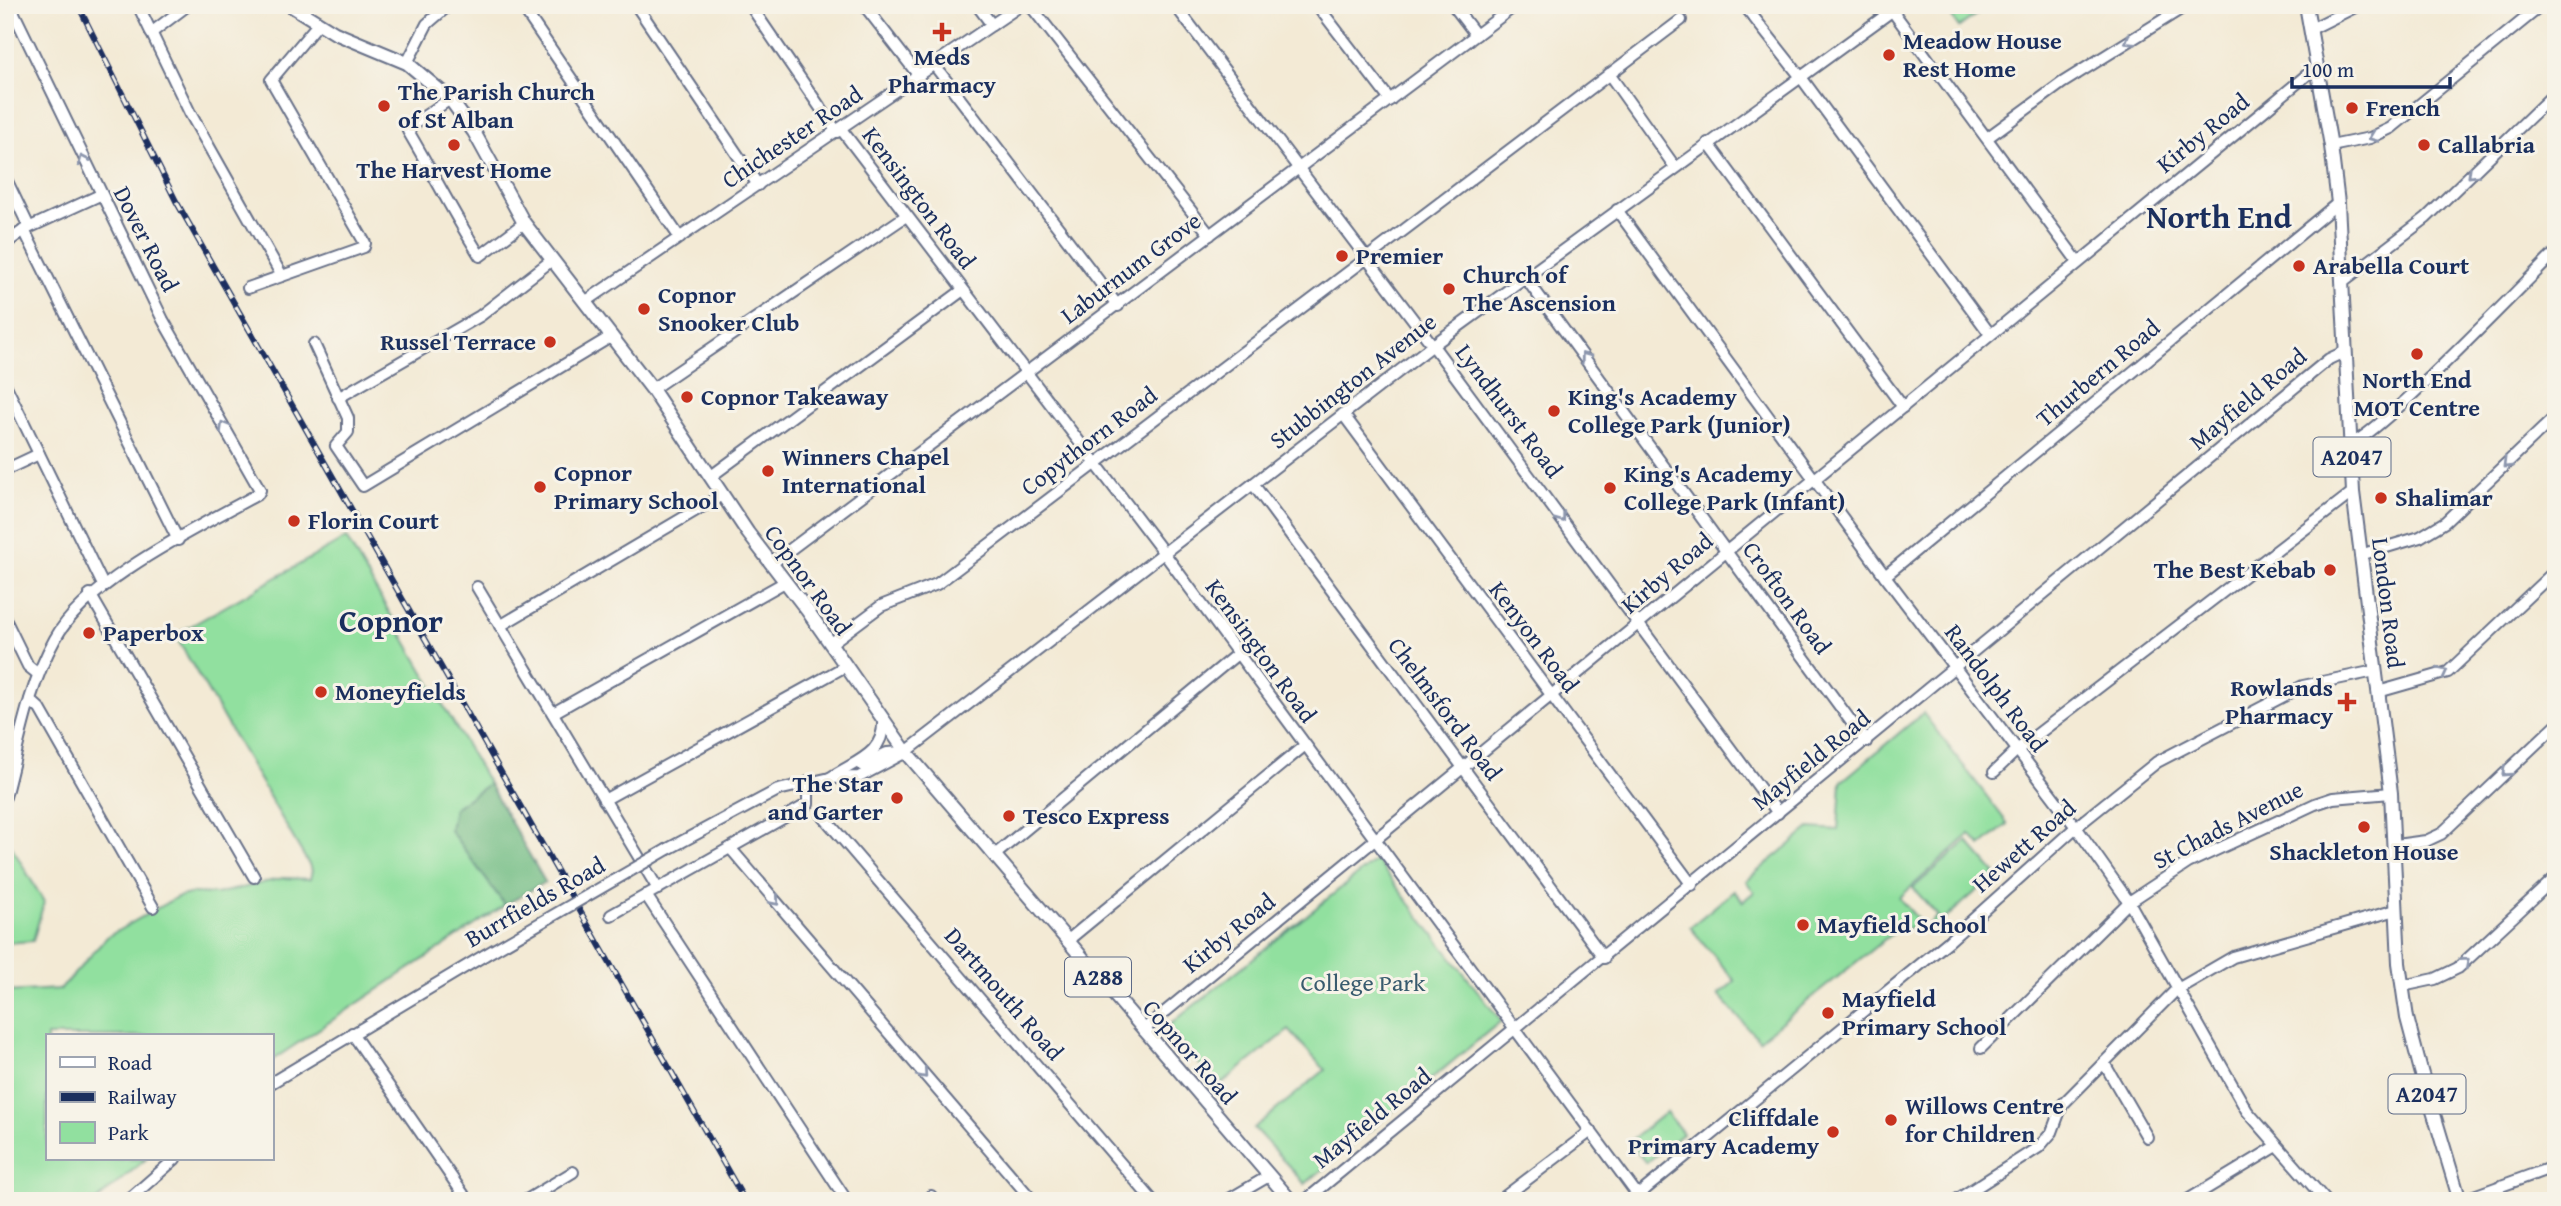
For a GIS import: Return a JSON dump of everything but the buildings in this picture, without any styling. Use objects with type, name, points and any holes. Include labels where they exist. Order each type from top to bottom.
[{"type":"main road","name":"Copnor Road","points":[[290,5],[318,24],[407,63],[450,99],[474,132],[524,223],[652,389],[722,495],[906,752],[1291,1201]]},
{"type":"main road","name":"London Road","points":[[2306,5],[2331,146],[2338,203],[2353,492],[2396,845],[2396,910],[2402,986],[2421,1072],[2460,1201]]},
{"type":"street","name":"Dover Road","points":[[10,5],[100,195],[169,332],[258,485],[258,494],[178,540]]},
{"type":"street","points":[[138,5],[190,113],[282,276]]},
{"type":"street","points":[[151,33],[188,5]]},
{"type":"street","points":[[407,63],[420,34],[449,5]]},
{"type":"street","points":[[521,5],[680,238]]},
{"type":"street","points":[[636,5],[758,185]]},
{"type":"street","name":"Kensington Road","points":[[750,5],[839,130],[1164,553],[1640,1198]]},
{"type":"street","points":[[864,5],[919,76]]},
{"type":"street","points":[[977,5],[992,25]]},
{"type":"street","name":"Chichester Road","points":[[585,302],[1021,5]]},
{"type":"street","points":[[1030,5],[1210,235]]},
{"type":"street","name":"Lyndhurst Road","points":[[1175,5],[1433,345],[1778,813]]},
{"type":"street","points":[[1317,5],[1390,100]]},
{"type":"street","points":[[1453,5],[1476,35]]},
{"type":"street","name":"Laburnum Grove","points":[[771,564],[1516,5]]},
{"type":"street","points":[[1744,5],[1800,76],[1990,334]]},
{"type":"street","points":[[1986,138],[2062,83],[2187,5]]},
{"type":"street","points":[[2311,29],[2359,5]]},
{"type":"street","points":[[2331,146],[2370,138],[2391,128],[2542,5]]},
{"type":"street","points":[[1894,7],[2078,262]]},
{"type":"street","name":"Stubbington Avenue","points":[[906,752],[1433,345],[1894,7]]},
{"type":"street","name":"Copythorn Road","points":[[830,644],[881,606],[937,584],[1681,20]]},
{"type":"street","points":[[248,288],[364,247],[365,243],[271,80],[318,24]]},
{"type":"street","points":[[935,66],[1118,306]]},
{"type":"street","name":"Kirby Road","points":[[1143,1030],[2308,74],[2318,72]]},
{"type":"street","points":[[1609,74],[1675,167]]},
{"type":"street","points":[[2342,282],[2419,224],[2556,92]]},
{"type":"street","points":[[450,99],[409,127],[408,131],[480,256],[524,223]]},
{"type":"street","points":[[1708,143],[1903,407]]},
{"type":"street","points":[[5,177],[27,229],[178,540],[90,594],[64,624],[38,674],[5,797]]},
{"type":"street","points":[[5,244],[27,229],[100,195]]},
{"type":"street","name":"Thurbern Road","points":[[1885,576],[2338,203]]},
{"type":"street","name":"Randolph Road","points":[[1617,210],[1885,576],[2076,827],[2129,902],[2176,990],[2247,1111],[2326,1201]]},
{"type":"street","points":[[652,389],[906,216]]},
{"type":"street","points":[[2351,443],[2360,441],[2384,419],[2556,252]]},
{"type":"street","points":[[338,398],[480,316],[552,260]]},
{"type":"street","name":"Crofton Road","points":[[1525,277],[1866,742]]},
{"type":"street","points":[[710,477],[963,290]]},
{"type":"street","points":[[314,344],[350,426],[344,440],[336,446],[359,484],[367,485],[612,336]]},
{"type":"street","name":"Mayfield Road","points":[[1305,1201],[1604,958],[2329,359],[2344,352]]},
{"type":"street","points":[[5,384],[103,585]]},
{"type":"street","name":"Kenyon Road","points":[[1343,414],[1692,885]]},
{"type":"street","points":[[2360,555],[2420,537],[2445,522],[2556,416]]},
{"type":"street","points":[[5,470],[39,454]]},
{"type":"street","name":"Chelmsford Road","points":[[1253,484],[1604,958]]},
{"type":"street","points":[[1994,772],[2017,750],[2353,492]]},
{"type":"street","points":[[500,626],[722,495]]},
{"type":"street","points":[[2378,692],[2448,672],[2556,570]]},
{"type":"street","points":[[553,713],[785,582]]},
{"type":"street","points":[[477,587],[658,889]]},
{"type":"street","points":[[90,594],[254,877]]},
{"type":"street","points":[[5,619],[28,666],[38,674]]},
{"type":"street","points":[[996,854],[1236,654]]},
{"type":"street","points":[[604,800],[844,667]]},
{"type":"street","name":"Hewett Road","points":[[1640,1198],[1949,940],[2076,827],[2157,762],[2303,686],[2375,671]]},
{"type":"street","points":[[30,700],[40,709],[153,907]]},
{"type":"street","name":"Burrfields Road","points":[[830,778],[879,747],[884,734],[883,720]]},
{"type":"street","points":[[2396,845],[2426,841],[2441,834],[2556,725]]},
{"type":"street","points":[[1067,941],[1304,746]]},
{"type":"street","name":"Burrfields Road","points":[[273,1082],[485,955],[757,801],[808,782],[859,777],[906,752]]},
{"type":"street","points":[[611,915],[808,804],[808,782]]},
{"type":"street","name":"St Chads Avenue","points":[[1981,1048],[2129,902],[2188,863],[2315,804],[2333,798],[2390,793]]},
{"type":"street","name":"Dartmouth Road","points":[[822,815],[1153,1201]]},
{"type":"street","points":[[731,849],[1033,1201]]},
{"type":"street","points":[[2402,986],[2451,972],[2556,877]]},
{"type":"street","points":[[646,895],[846,1201]]},
{"type":"street","points":[[1955,1201],[2039,1147],[2052,1132],[2062,1105],[2176,990],[2233,957],[2396,910]]},
{"type":"street","points":[[2556,1024],[2556,1032]]},
{"type":"street","points":[[352,1033],[468,1201]]},
{"type":"street","points":[[2104,1063],[2147,1137]]},
{"type":"street","points":[[1499,1201],[1591,1131]]},
{"type":"street","points":[[2186,1201],[2277,1146]]},
{"type":"street","points":[[127,1201],[174,1160]]},
{"type":"street","points":[[2460,1201],[2556,1166]]},
{"type":"street","points":[[525,1201],[573,1172]]},
{"type":"street","points":[[1226,1201],[1269,1176]]},
{"type":"green space","points":[[1943,5],[1989,5],[1959,27]]},
{"type":"green space","points":[[346,538],[489,784],[454,808],[450,830],[505,905],[273,1060],[273,1034],[46,1034],[46,1160],[145,1160],[96,1201],[5,1201],[5,992],[61,989],[107,937],[177,897],[194,893],[216,894],[283,878],[310,879],[312,870],[175,635]]},
{"type":"green space","points":[[1923,713],[2008,824],[1981,846],[1970,834],[1899,898],[1923,925],[1919,929],[1900,927],[1759,1040],[1718,995],[1735,981],[1690,927],[1734,891],[1743,901],[1754,892],[1746,881],[1810,828],[1838,830],[1841,782]]},
{"type":"green space","points":[[489,784],[545,882],[505,905],[450,830],[454,808]]},
{"type":"green space","points":[[6,837],[44,902],[33,941],[5,943]]},
{"type":"green space","points":[[1967,841],[1996,874],[1932,930],[1927,926],[1938,916],[1913,888]]},
{"type":"green space","name":"College Park","points":[[1376,860],[1501,1021],[1305,1184],[1254,1128],[1325,1070],[1289,1030],[1218,1086],[1167,1027]]},
{"type":"green space","points":[[1666,1112],[1683,1133],[1646,1163],[1629,1142]]},
{"type":"railway","points":[[78,5],[176,201],[745,1201]]},
{"type":"place","name":"Meds Pharmacy","points":[[942,32]]},
{"type":"place","name":"Meadow House Rest Home","points":[[1889,55]]},
{"type":"place","name":"The Parish Church of St Alban","points":[[384,106]]},
{"type":"place","name":"French","points":[[2352,108]]},
{"type":"place","name":"The Harvest Home","points":[[454,145]]},
{"type":"place","name":"Callabria","points":[[2424,145]]},
{"type":"place","name":"Premier","points":[[1342,256]]},
{"type":"place","name":"Arabella Court","points":[[2299,266]]},
{"type":"place","name":"Church of The Ascension","points":[[1449,289]]},
{"type":"place","name":"Copnor Snooker Club","points":[[644,309]]},
{"type":"place","name":"Russel Terrace","points":[[550,342]]},
{"type":"place","name":"North End MOT Centre","points":[[2417,354]]},
{"type":"place","name":"Copnor Takeaway","points":[[687,397]]},
{"type":"place","name":"King's Academy College Park (Junior)","points":[[1554,411]]},
{"type":"place","name":"Winners Chapel International","points":[[768,471]]},
{"type":"place","name":"Copnor Primary School","points":[[540,487]]},
{"type":"place","name":"King's Academy College Park (Infant)","points":[[1610,488]]},
{"type":"place","name":"Shalimar","points":[[2381,498]]},
{"type":"place","name":"Florin Court","points":[[294,521]]},
{"type":"place","name":"The Best Kebab","points":[[2330,570]]},
{"type":"place","name":"Paperbox","points":[[89,633]]},
{"type":"place","name":"Moneyfields","points":[[321,692]]},
{"type":"place","name":"Rowlands Pharmacy","points":[[2347,702]]},
{"type":"place","name":"The Star and Garter","points":[[897,798]]},
{"type":"place","name":"Tesco Express","points":[[1009,816]]},
{"type":"place","name":"Shackleton House","points":[[2364,827]]},
{"type":"place","name":"Mayfield School","points":[[1803,925]]},
{"type":"place","name":"Mayfield Primary School","points":[[1828,1013]]},
{"type":"place","name":"Willows Centre for Children","points":[[1891,1120]]},
{"type":"place","name":"Cliffdale Primary Academy","points":[[1833,1132]]},
{"type":"district","name":"North End","points":[[2219,217]]},
{"type":"district","name":"Copnor","points":[[391,621]]}]
